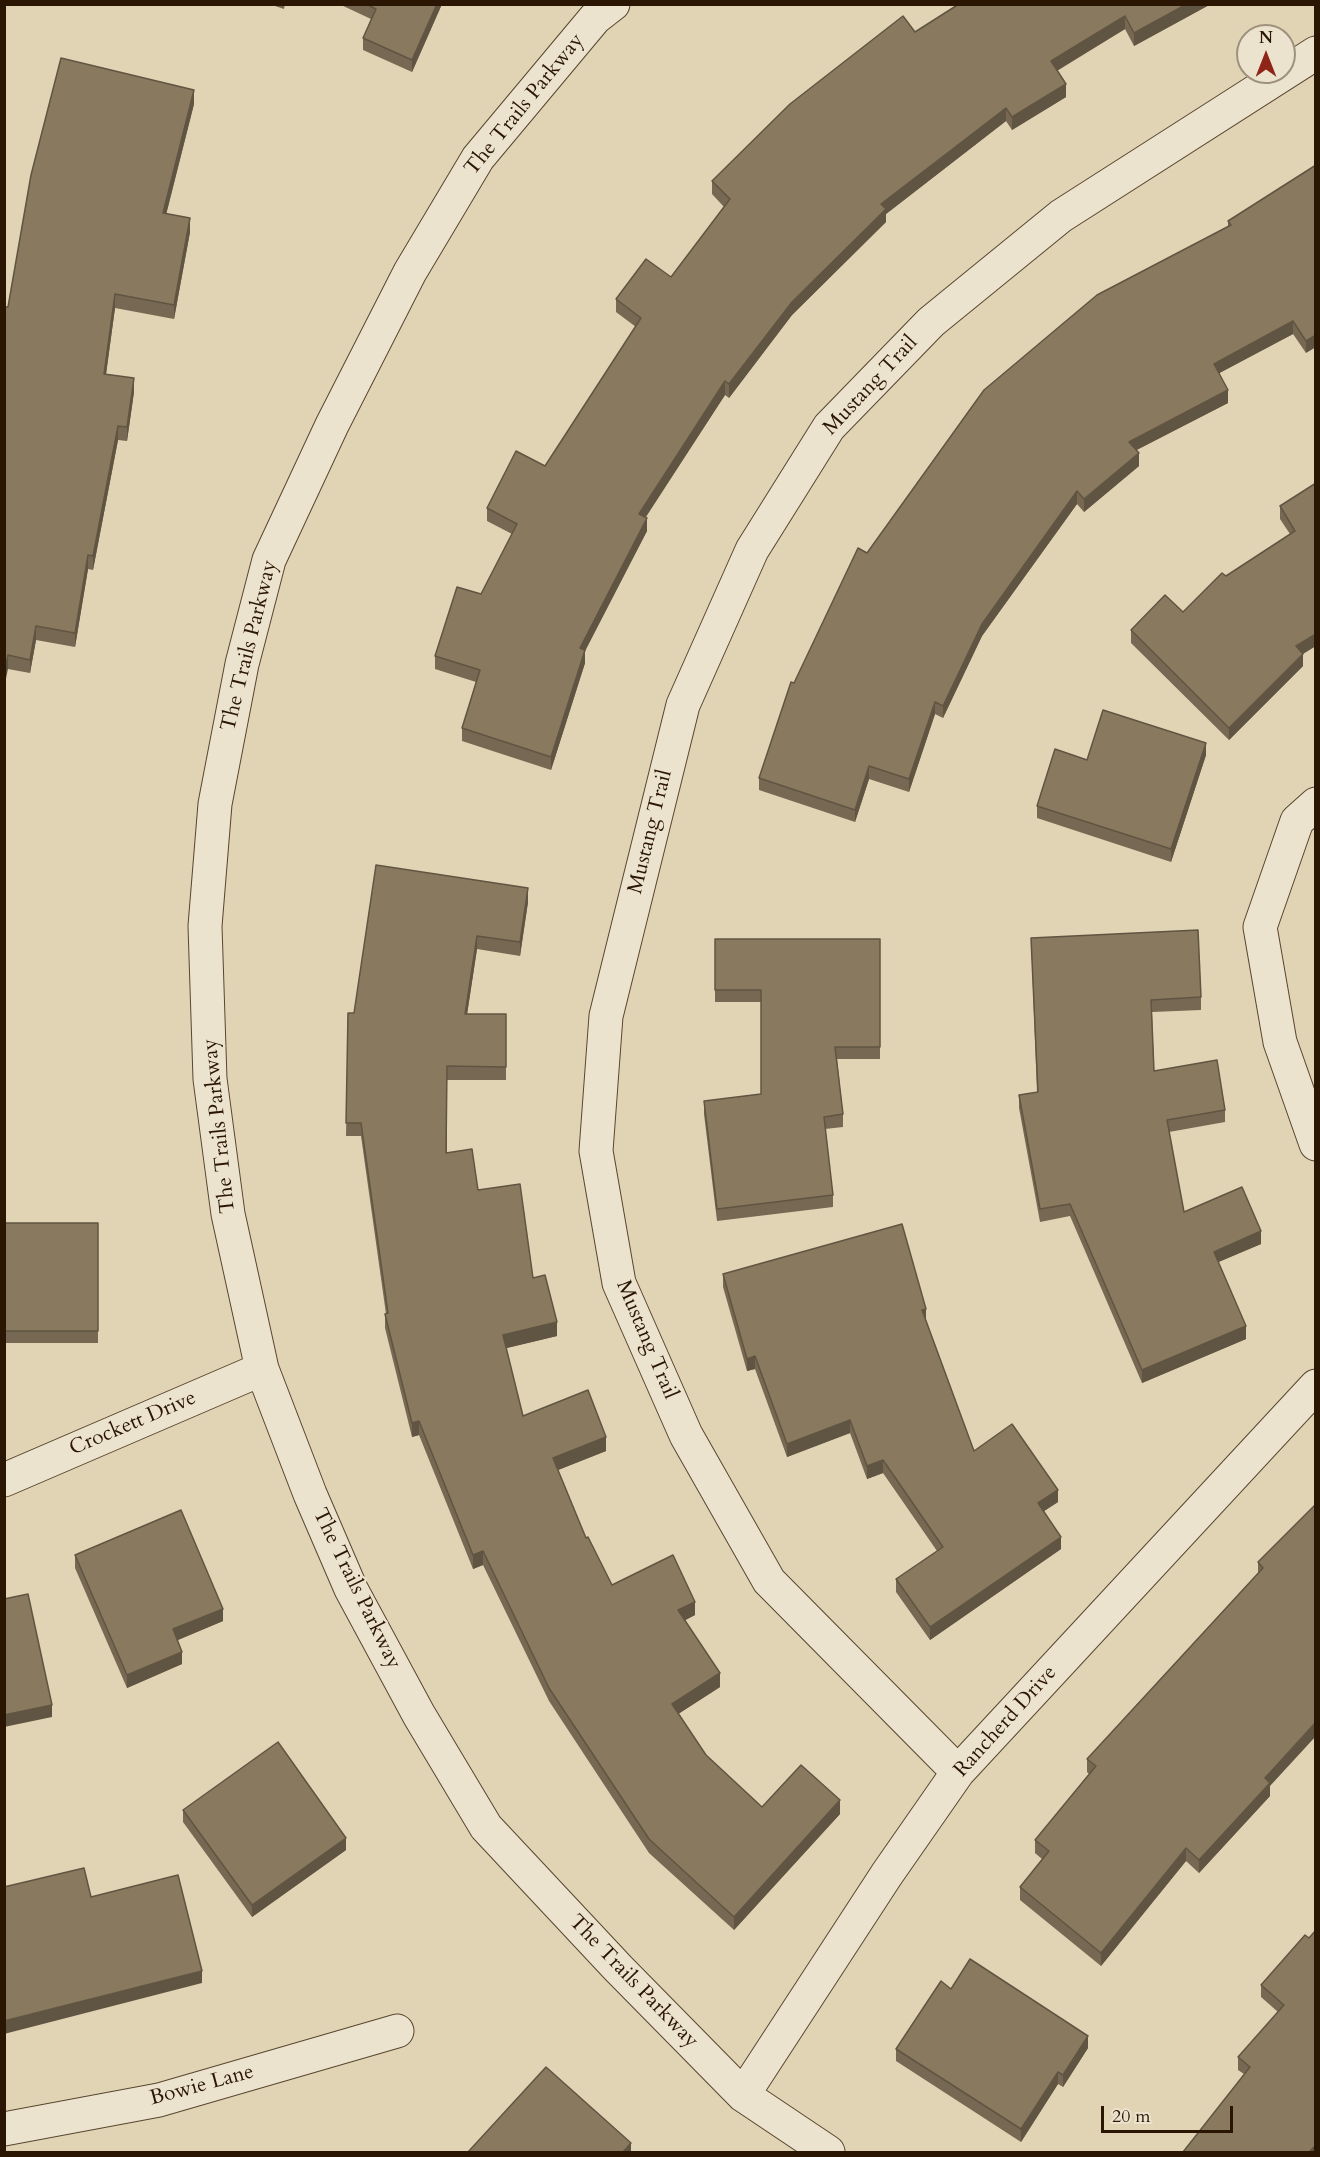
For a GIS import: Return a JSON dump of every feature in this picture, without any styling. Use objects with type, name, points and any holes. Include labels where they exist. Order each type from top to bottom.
[{"type":"street","name":"The Trails Parkway","points":[[613,4],[595,18],[478,158],[410,272],[332,425],[269,560],[242,664],[215,804],[206,938],[210,1079],[228,1214],[262,1369],[310,1494],[351,1589],[419,1715],[486,1827],[618,1968],[743,2095],[828,2152]]},
{"type":"street","name":"Mustang Trail","points":[[958,1772],[769,1581],[686,1435],[619,1283],[596,1151],[606,1016],[682,705],[752,550],[829,427],[931,322],[1061,216],[1316,53]]},
{"type":"street","points":[[1316,804],[1297,821],[1260,927],[1280,1042],[1316,1144]]},
{"type":"street","name":"Crockett Drive","points":[[4,1480],[262,1369]]},
{"type":"street","name":"Rancherd Drive","points":[[743,2095],[887,1874],[958,1772],[1316,1386]]},
{"type":"street","name":"Bowie Lane","points":[[4,2129],[159,2100],[397,2031]]},
{"type":"building","points":[[366,4],[437,4],[412,60],[363,38],[376,9]]},
{"type":"building","points":[[959,4],[1187,4],[1134,33],[1125,16],[1051,61],[1066,84],[1012,117],[1006,108],[881,204],[886,209],[792,302],[729,384],[725,381],[639,514],[647,518],[580,648],[585,650],[551,757],[462,728],[480,670],[435,656],[457,587],[481,594],[517,524],[487,508],[516,451],[545,466],[641,318],[616,299],[646,259],[671,277],[730,199],[712,181],[790,104],[903,16],[915,32]]},
{"type":"building","points":[[61,58],[194,90],[163,213],[190,218],[174,305],[115,294],[104,374],[134,378],[127,427],[118,426],[93,556],[88,555],[75,633],[36,626],[30,660],[8,655],[4,674],[4,307],[8,307],[31,175]]},
{"type":"building","points":[[1316,165],[1316,335],[1306,341],[1293,321],[1214,364],[1228,390],[1129,442],[1139,453],[1084,499],[1077,491],[982,624],[943,706],[935,702],[909,779],[869,766],[855,810],[759,778],[791,682],[794,683],[858,548],[867,553],[984,390],[1097,295],[1231,225],[1228,221]]},
{"type":"building","points":[[1316,483],[1316,634],[1296,646],[1303,654],[1229,728],[1131,630],[1165,595],[1183,612],[1222,573],[1226,576],[1295,531],[1280,506]]},
{"type":"building","points":[[1103,710],[1206,743],[1171,849],[1037,806],[1055,749],[1087,760]]},
{"type":"building","points":[[376,865],[528,888],[520,942],[477,936],[465,1014],[506,1014],[506,1067],[447,1066],[446,1153],[472,1149],[478,1190],[520,1184],[533,1278],[545,1275],[557,1322],[503,1335],[523,1416],[588,1390],[606,1437],[553,1458],[586,1538],[588,1537],[612,1585],[673,1555],[695,1602],[678,1610],[720,1673],[672,1704],[706,1755],[762,1807],[801,1765],[840,1800],[734,1917],[649,1839],[549,1688],[483,1551],[473,1555],[419,1421],[412,1423],[385,1314],[388,1313],[361,1123],[346,1123],[348,1013],[354,1013]]},
{"type":"building","points":[[1198,930],[1201,997],[1151,1000],[1154,1071],[1217,1060],[1225,1110],[1167,1120],[1184,1212],[1242,1187],[1261,1231],[1214,1252],[1246,1326],[1142,1370],[1070,1204],[1040,1209],[1019,1095],[1038,1092],[1031,938]]},
{"type":"building","points":[[715,939],[880,939],[880,1047],[835,1047],[843,1114],[824,1117],[833,1195],[717,1209],[704,1101],[761,1094],[761,990],[715,990]]},
{"type":"building","points":[[4,1223],[98,1223],[98,1331],[4,1331]]},
{"type":"building","points":[[902,1224],[926,1309],[922,1310],[974,1451],[1012,1424],[1058,1490],[1038,1503],[1061,1537],[930,1627],[896,1579],[943,1547],[883,1460],[867,1466],[850,1420],[787,1444],[755,1356],[747,1359],[723,1274]]},
{"type":"building","points":[[1316,1504],[1316,1722],[1265,1778],[1270,1783],[1199,1860],[1186,1848],[1101,1953],[1020,1887],[1049,1851],[1035,1840],[1096,1766],[1087,1759],[1263,1568],[1258,1562]]},
{"type":"building","points":[[181,1510],[223,1609],[173,1629],[182,1652],[127,1675],[75,1555]]},
{"type":"building","points":[[28,1594],[52,1705],[4,1715],[4,1599]]},
{"type":"building","points":[[278,1742],[346,1838],[252,1905],[183,1810]]},
{"type":"building","points":[[84,1868],[91,1897],[178,1875],[202,1971],[4,2021],[4,1887]]},
{"type":"building","points":[[1316,1930],[1316,2145],[1309,2152],[1183,2152],[1250,2067],[1238,2057],[1284,2005],[1261,1985],[1305,1935],[1309,1938]]},
{"type":"building","points":[[970,1959],[1088,2036],[1063,2075],[1058,2072],[1021,2129],[896,2049],[941,1981],[951,1989]]},
{"type":"building","points":[[546,2067],[631,2143],[623,2152],[468,2152]]}]
